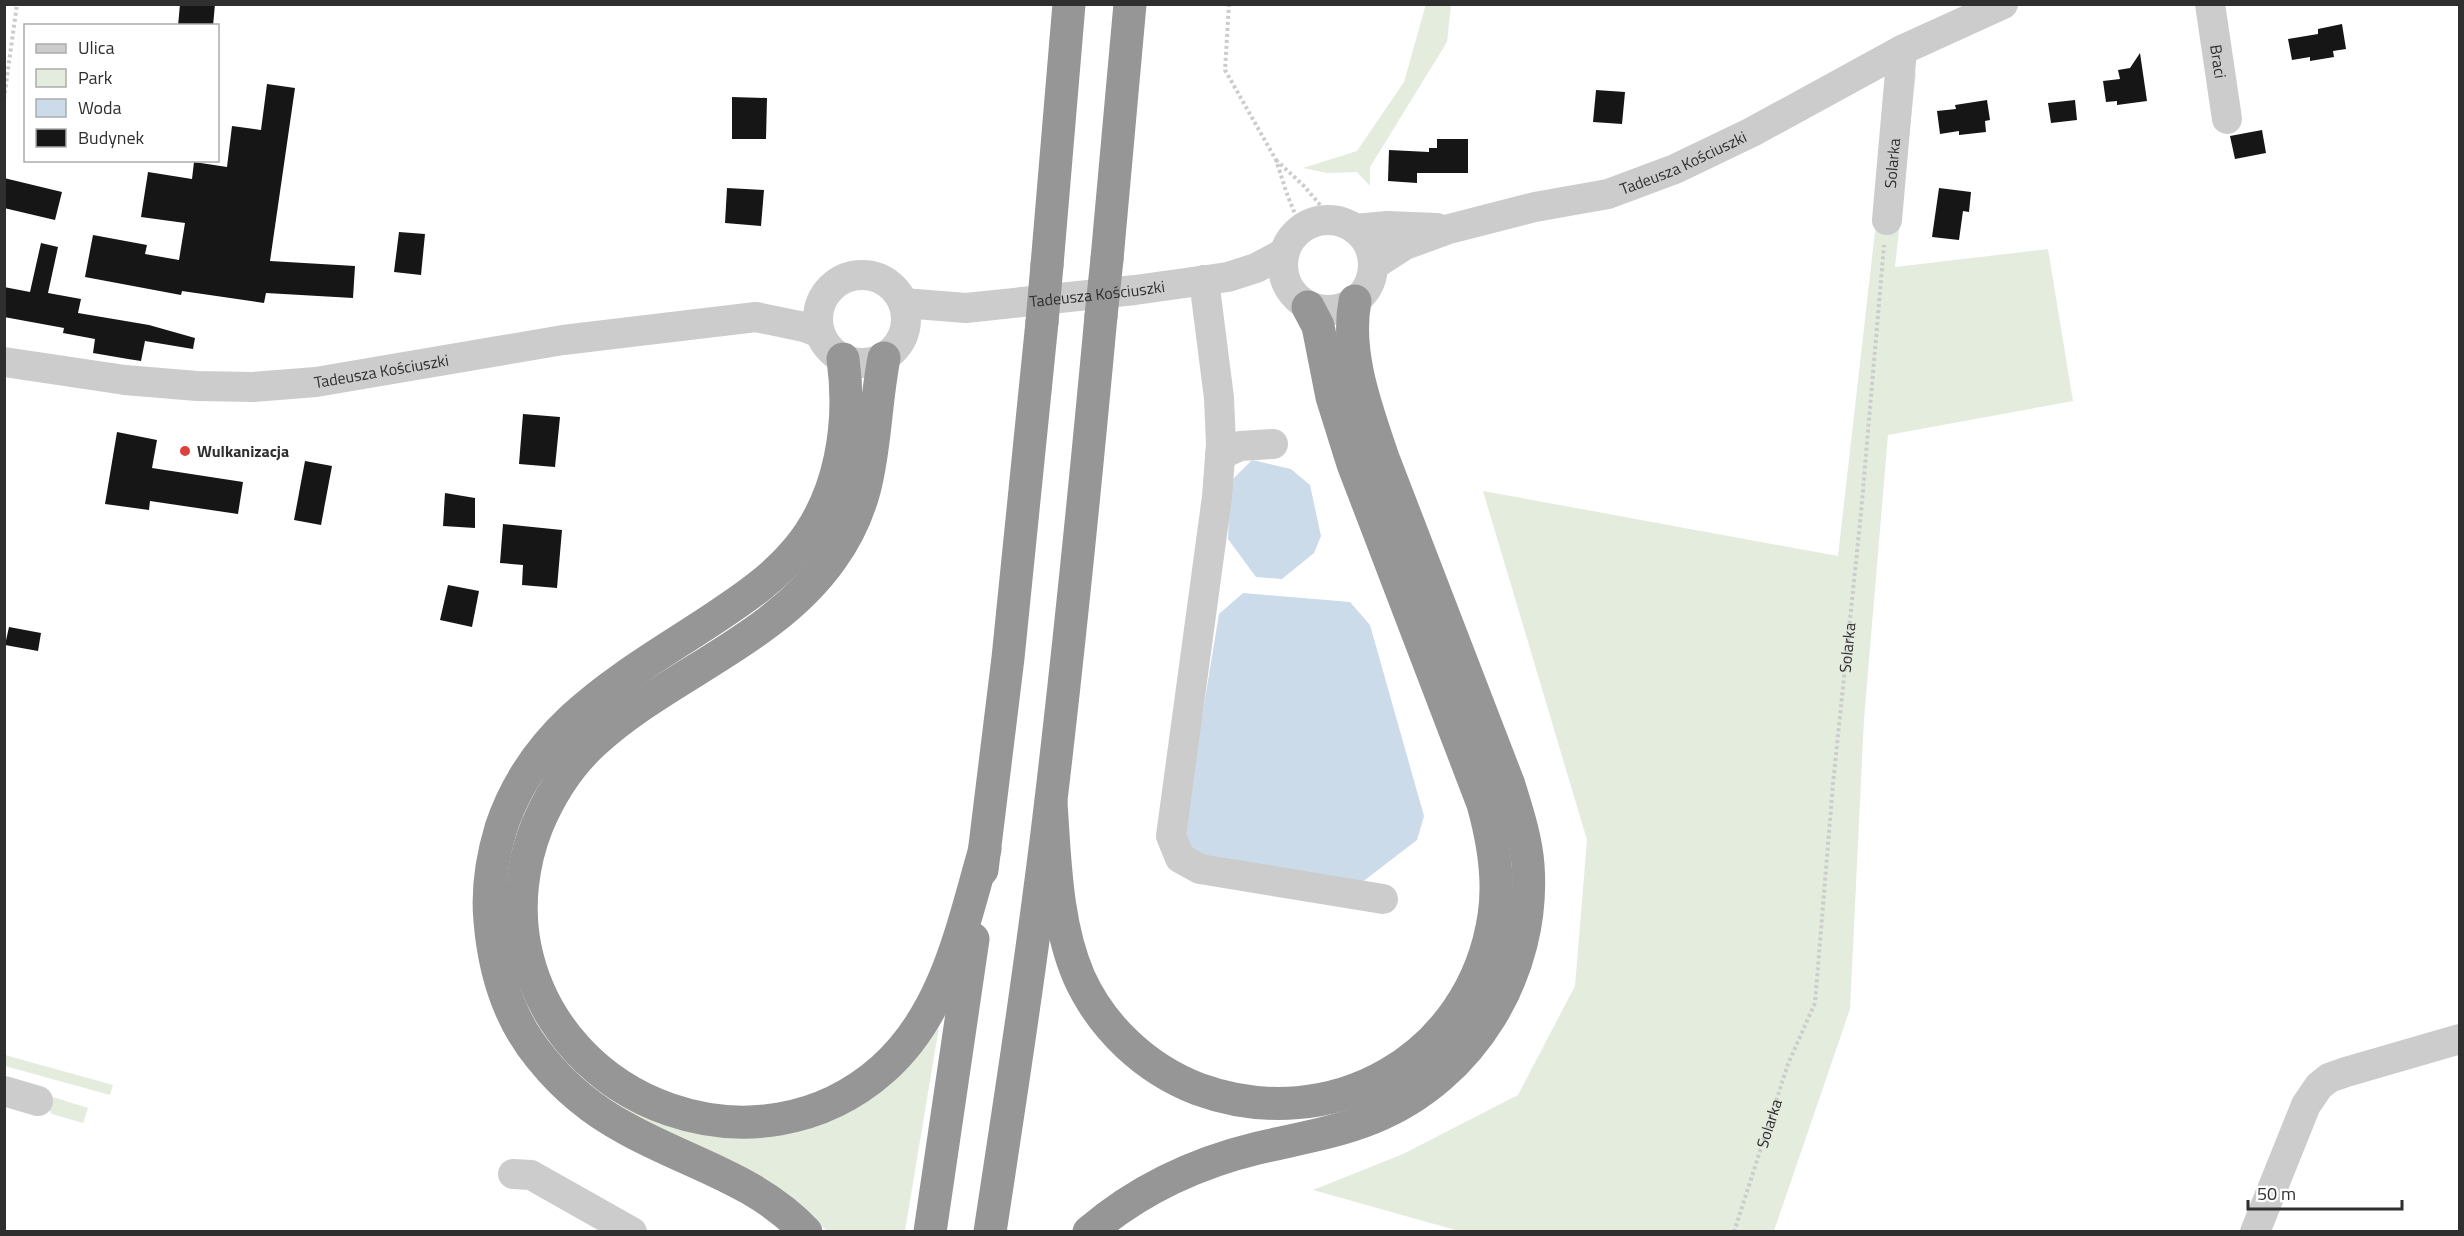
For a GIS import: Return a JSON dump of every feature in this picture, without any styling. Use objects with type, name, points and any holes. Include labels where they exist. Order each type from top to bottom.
[{"type":"highway","points":[[930,1232],[956,1065],[1011,634],[1042,322],[1069,4]]},
{"type":"highway","points":[[990,1232],[1051,803],[1084,500],[1130,4]]},
{"type":"highway","points":[[1051,803],[1064,924],[1071,955],[1080,977],[1094,1005],[1129,1046],[1168,1075],[1189,1085],[1212,1094],[1259,1104],[1298,1104],[1345,1094],[1394,1072],[1415,1057],[1445,1028],[1471,990],[1485,954],[1494,914],[1495,868],[1490,828],[1483,804],[1353,464],[1332,397],[1318,326],[1298,297]]},
{"type":"highway","points":[[1089,1232],[1125,1203],[1186,1172],[1256,1148],[1351,1126],[1387,1112],[1416,1094],[1454,1065],[1472,1044],[1499,1002],[1518,957],[1527,910],[1528,886],[1528,863],[1520,819],[1371,423],[1354,347],[1352,323],[1355,301]]},
{"type":"highway","points":[[806,1232],[766,1197],[730,1176],[622,1126],[579,1098],[557,1077],[533,1047],[509,1004],[491,940],[488,908],[490,876],[506,814],[533,763],[554,735],[596,697],[752,592],[777,572],[813,528],[835,480],[842,450],[845,405],[843,358]]},
{"type":"highway","points":[[884,358],[879,381],[873,456],[865,493],[852,524],[834,556],[816,579],[784,609],[613,725],[576,760],[545,807],[531,843],[523,877],[525,946],[537,986],[554,1019],[575,1047],[597,1070],[620,1086],[651,1103],[684,1115],[722,1122],[782,1119],[824,1106],[852,1091],[883,1068],[912,1037],[930,1010],[942,985],[985,849]]},
{"type":"street","name":"Tadeusza Kościuszki","points":[[1374,265],[1405,245],[1449,229],[1535,207],[1608,194],[1676,169],[1752,132],[1902,50],[2003,4]]},
{"type":"street","name":"Braci","points":[[2210,4],[2227,119]]},
{"type":"street","name":"Solarka","points":[[1887,220],[1902,50]]},
{"type":"street","points":[[1320,221],[1344,225],[1365,238],[1372,250],[1374,265],[1367,285],[1355,301],[1338,309],[1323,310],[1298,297],[1283,271],[1284,253],[1301,229],[1320,221]]},
{"type":"street","name":"Tadeusza Kościuszki","points":[[1344,225],[1449,229]]},
{"type":"street","name":"Tadeusza Kościuszki","points":[[905,314],[1216,278],[1256,268],[1284,253]]},
{"type":"street","points":[[866,275],[888,284],[905,314],[898,345],[884,358],[868,363],[843,358],[833,352],[820,333],[819,318],[824,295],[843,280],[866,275]]},
{"type":"street","name":"Tadeusza Kościuszki","points":[[1216,278],[1277,283],[1298,297]]},
{"type":"street","points":[[1216,278],[1220,455],[1217,497],[1171,836],[1179,858],[1200,869],[1383,899]]},
{"type":"street","name":"Tadeusza Kościuszki","points":[[4,362],[125,380],[197,386],[253,387],[316,382],[563,340],[756,317],[781,306],[809,302],[824,295]]},
{"type":"street","name":"Tadeusza Kościuszki","points":[[756,317],[804,327],[820,333]]},
{"type":"street","points":[[1220,455],[1240,446],[1273,444]]},
{"type":"street","points":[[2255,1232],[2306,1105],[2319,1086],[2329,1078],[2346,1072],[2460,1039]]},
{"type":"street","points":[[4,1091],[38,1101]]},
{"type":"street","points":[[513,1174],[531,1175],[632,1232]]},
{"type":"path","points":[[4,99],[17,4]]},
{"type":"path","points":[[1229,4],[1225,70],[1276,160],[1301,229]]},
{"type":"path","points":[[1276,160],[1344,225]]},
{"type":"path","name":"Solarka","points":[[1734,1232],[1788,1064],[1815,1003],[1833,784],[1861,513],[1887,220]]},
{"type":"green space","points":[[1426,4],[1451,5],[1447,42],[1370,167],[1370,186],[1357,172],[1327,173],[1303,168],[1357,151],[1404,82]]},
{"type":"green space","points":[[1916,73],[1895,267],[2048,249],[2073,401],[1888,435],[1864,719],[1850,1009],[1774,1231],[1459,1231],[1313,1190],[1403,1154],[1518,1095],[1575,986],[1587,840],[1483,491],[1838,556],[1891,91]]},
{"type":"green space","points":[[939,1027],[905,1231],[827,1231],[794,1201],[633,1118],[588,1085],[596,1084],[638,1113],[662,1124],[693,1132],[729,1137],[912,1062]]},
{"type":"green space","points":[[5,1055],[113,1085],[110,1095],[5,1066]]},
{"type":"green space","points":[[34,1091],[88,1108],[83,1123],[52,1114]]},
{"type":"water","points":[[1252,460],[1291,469],[1310,485],[1321,536],[1314,553],[1282,579],[1256,577],[1228,539],[1230,482]]},
{"type":"water","points":[[1243,593],[1350,602],[1370,625],[1424,816],[1417,840],[1361,883],[1200,861],[1182,838],[1219,614]]},
{"type":"building","points":[[180,4],[215,4],[213,24],[178,24]]},
{"type":"building","points":[[2342,24],[2346,49],[2333,51],[2334,57],[2310,61],[2310,57],[2292,60],[2288,39],[2318,34],[2318,29]]},
{"type":"building","points":[[2140,53],[2147,101],[2117,105],[2117,101],[2106,102],[2103,81],[2120,79],[2118,70],[2130,68]]},
{"type":"building","points":[[267,84],[295,88],[270,261],[355,266],[353,298],[266,293],[264,303],[182,291],[181,295],[85,277],[93,235],[147,245],[145,254],[179,260],[185,223],[141,217],[148,172],[192,179],[194,162],[227,167],[232,126],[261,130]]},
{"type":"building","points":[[1596,90],[1625,92],[1622,124],[1593,122]]},
{"type":"building","points":[[732,97],[767,98],[766,139],[732,139]]},
{"type":"building","points":[[1987,100],[1990,120],[1985,121],[1986,132],[1959,135],[1959,131],[1940,134],[1937,111],[1956,109],[1955,105]]},
{"type":"building","points":[[2075,100],[2077,120],[2051,123],[2048,103]]},
{"type":"building","points":[[2262,130],[2266,153],[2235,159],[2230,136]]},
{"type":"building","points":[[1437,139],[1468,139],[1468,173],[1417,173],[1417,183],[1388,181],[1389,150],[1429,152],[1429,148],[1437,148]]},
{"type":"building","points":[[4,178],[62,192],[55,220],[4,208]]},
{"type":"building","points":[[727,188],[764,190],[761,226],[725,223]]},
{"type":"building","points":[[1939,188],[1971,192],[1969,212],[1963,211],[1959,240],[1932,237]]},
{"type":"building","points":[[399,232],[425,234],[421,275],[394,272]]},
{"type":"building","points":[[41,243],[58,247],[48,293],[81,299],[78,313],[149,325],[195,338],[193,349],[145,341],[141,361],[128,359],[93,353],[95,339],[63,333],[64,328],[4,317],[4,287],[30,292]]},
{"type":"building","points":[[523,414],[560,417],[555,467],[519,464]]},
{"type":"building","points":[[117,432],[157,440],[152,468],[243,482],[238,514],[150,501],[149,510],[105,504]]},
{"type":"building","points":[[305,461],[332,466],[321,525],[294,520]]},
{"type":"building","points":[[445,493],[475,498],[475,528],[443,526]]},
{"type":"building","points":[[503,524],[562,530],[557,588],[522,585],[523,565],[500,563]]},
{"type":"building","points":[[448,585],[479,591],[472,627],[440,620]]},
{"type":"building","points":[[9,627],[41,633],[38,651],[5,645]]},
{"type":"place","name":"Wulkanizacja","points":[[185,451]]}]
